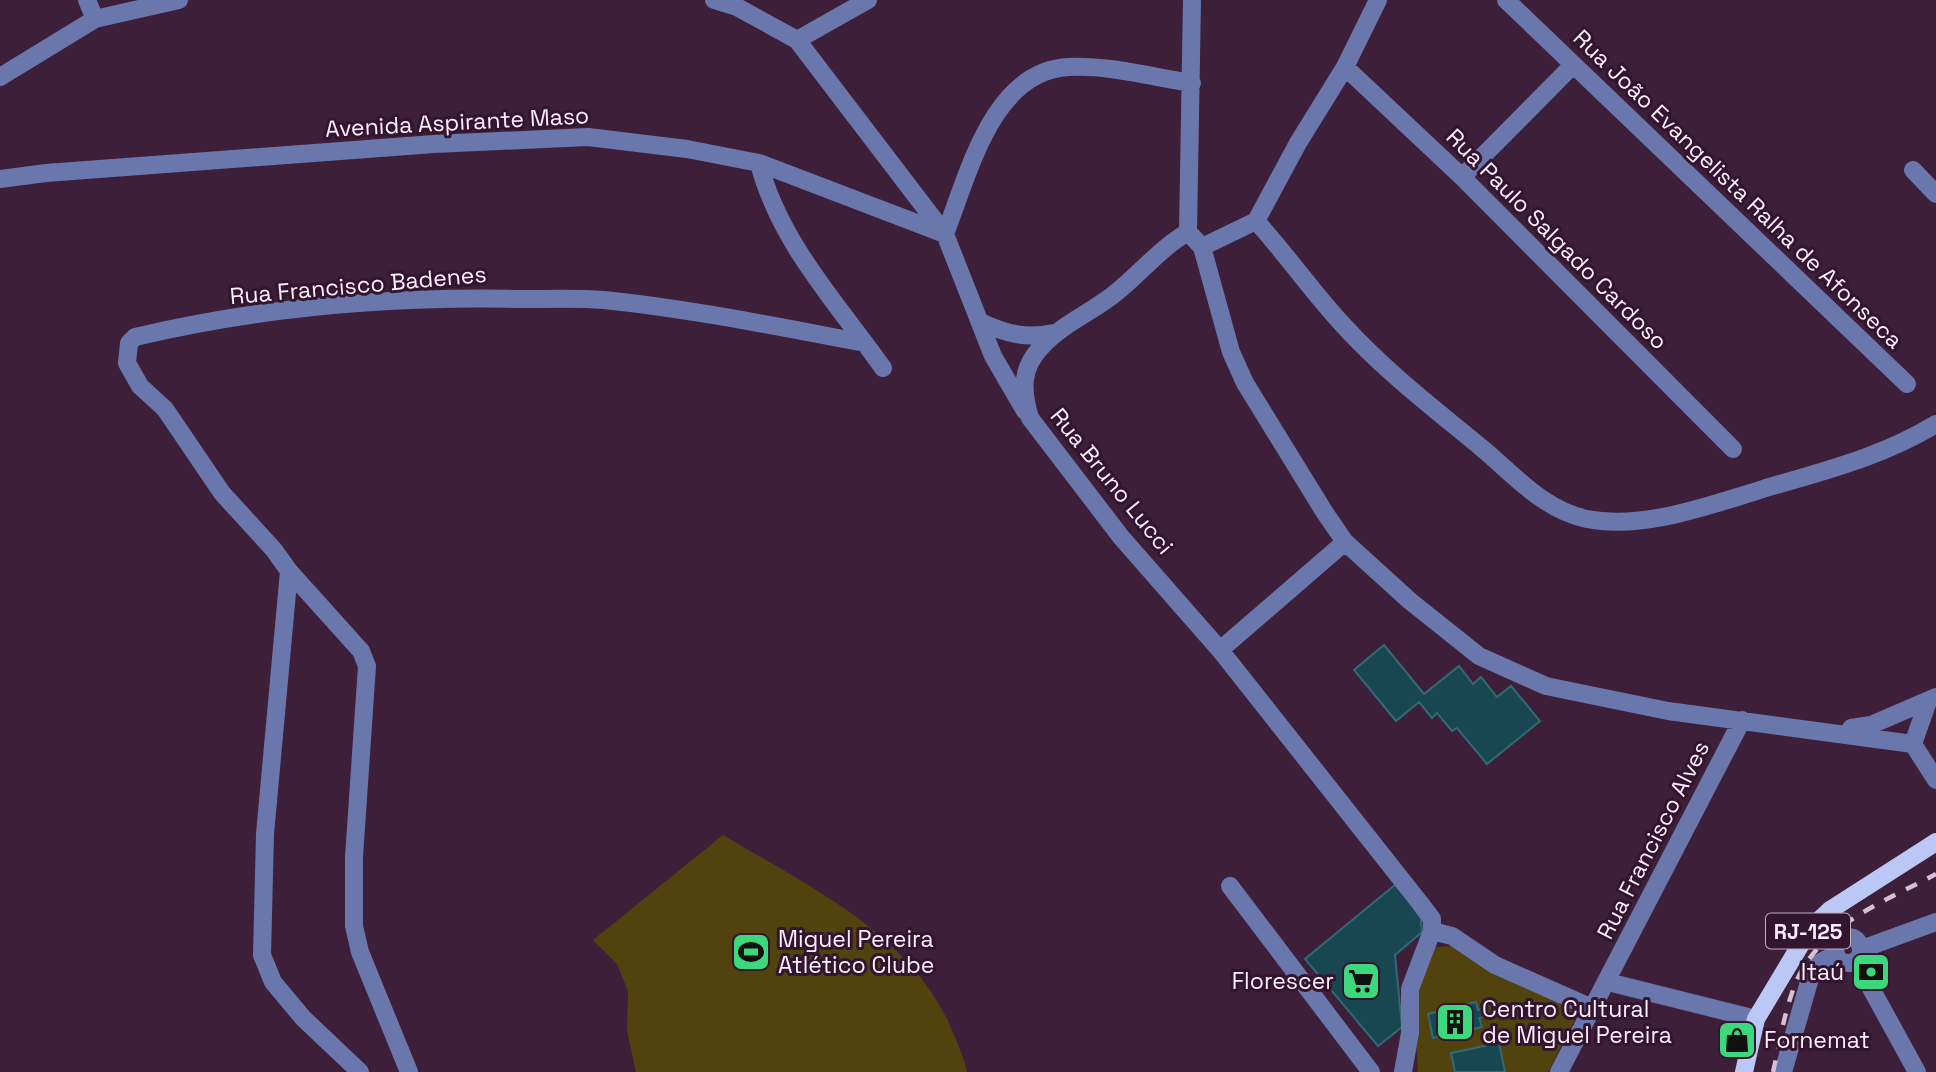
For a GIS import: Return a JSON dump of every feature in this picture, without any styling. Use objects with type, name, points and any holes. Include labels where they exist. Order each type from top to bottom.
[{"type":"main road","name":"RJ-125","points":[[1744,1072],[1756,1019],[1797,947],[1830,910],[1936,842]]},
{"type":"street","points":[[87,0],[95,19]]},
{"type":"street","points":[[0,77],[95,19],[179,0]]},
{"type":"street","points":[[713,0],[737,7],[797,40],[945,234],[1003,377],[1030,418]]},
{"type":"street","points":[[797,40],[868,0]]},
{"type":"street","points":[[1192,0],[1188,232],[1202,247],[1231,352],[1245,383],[1345,542],[1410,601],[1479,656],[1546,686],[1668,711],[1913,744],[1936,780]]},
{"type":"street","points":[[1202,247],[1256,221],[1298,143],[1345,67],[1378,0]]},
{"type":"street","name":"Rua João Evangelista Ralha de Afonseca","points":[[1506,0],[1907,384]]},
{"type":"street","points":[[1462,177],[1573,65]]},
{"type":"street","points":[[945,234],[992,116],[1013,93],[1042,72],[1068,67],[1092,68],[1192,83]]},
{"type":"street","name":"Rua Paulo Salgado Cardoso","points":[[1345,67],[1462,177],[1732,449]]},
{"type":"street","name":"Avenida Aspirante Maso","points":[[0,180],[46,173],[434,144],[588,137],[687,149],[759,163],[945,234]]},
{"type":"street","points":[[759,163],[765,188],[780,223],[841,313],[883,368]]},
{"type":"street","points":[[1913,170],[1936,194]]},
{"type":"street","points":[[1256,221],[1345,328],[1423,402],[1537,496],[1560,510],[1588,519],[1648,518],[1702,508],[1854,463],[1914,438],[1936,424]]},
{"type":"street","name":"Rua Bruno Lucci","points":[[1188,232],[1117,292],[1055,333],[1033,357],[1025,379],[1024,395],[1030,418],[1121,537],[1220,650],[1420,903],[1432,919],[1432,931]]},
{"type":"street","name":"Rua Francisco Badenes","points":[[289,571],[274,550],[222,493],[165,409],[140,386],[130,370],[127,351],[135,337],[186,325],[284,312],[483,298],[601,300],[865,343]]},
{"type":"street","points":[[981,322],[1005,334],[1024,336],[1055,333]]},
{"type":"street","points":[[1220,650],[1345,542]]},
{"type":"street","points":[[289,571],[265,834],[262,955],[274,982],[303,1018],[360,1072]]},
{"type":"street","points":[[289,571],[361,651],[367,666],[354,857],[354,926],[360,952],[409,1072]]},
{"type":"street","points":[[1832,731],[1871,725],[1932,699]]},
{"type":"street","points":[[1913,744],[1932,699]]},
{"type":"street","name":"Rua Francisco Alves","points":[[1559,1072],[1742,720]]},
{"type":"street","points":[[1230,886],[1371,1072]]},
{"type":"street","points":[[1830,910],[1844,938]]},
{"type":"street","points":[[1836,954],[1846,963],[1936,922]]},
{"type":"street","points":[[1403,1072],[1410,1033],[1410,989],[1432,931],[1452,936],[1495,964],[1592,1009]]},
{"type":"street","points":[[1836,954],[1837,944],[1844,938],[1856,939],[1859,955],[1917,1072]]},
{"type":"street","points":[[1783,1072],[1803,994],[1815,968],[1836,954]]},
{"type":"street","points":[[1608,982],[1756,1019]]},
{"type":"street","points":[[1773,988],[1803,994]]},
{"type":"shaded area","name":"Miguel Pereira Atlético Clube","points":[[723,835],[825,895],[887,942],[914,970],[937,1001],[955,1037],[967,1072],[636,1072],[627,1031],[628,991],[617,964],[593,940]]},
{"type":"shaded area","points":[[1451,946],[1470,959],[1582,1006],[1548,1072],[1418,1072],[1416,1023],[1422,978],[1434,947]]},
{"type":"building","points":[[1384,645],[1424,694],[1459,666],[1473,684],[1481,677],[1497,697],[1511,686],[1540,721],[1487,764],[1457,728],[1452,731],[1437,713],[1432,718],[1419,702],[1396,721],[1354,670]]},
{"type":"building","name":"Florescer","points":[[1396,884],[1420,909],[1422,932],[1395,955],[1402,1027],[1378,1046],[1305,959]]},
{"type":"building","name":"Centro Cultural de Miguel Pereira","points":[[1476,1002],[1478,1010],[1486,1008],[1488,1016],[1479,1018],[1482,1027],[1433,1038],[1428,1014]]},
{"type":"building","points":[[1499,1043],[1505,1072],[1455,1072],[1451,1053]]},
{"type":"railway","points":[[1773,1072],[1792,993],[1802,970],[1815,951],[1832,934],[1871,907],[1936,874]]},
{"type":"place","name":"Miguel Pereira Atlético Clube","points":[[751,952]]},
{"type":"place","name":"Itaú","points":[[1871,972]]},
{"type":"place","name":"Florescer","points":[[1361,981]]},
{"type":"place","name":"Centro Cultural de Miguel Pereira","points":[[1455,1022]]},
{"type":"place","name":"Fornemat","points":[[1737,1040]]}]
